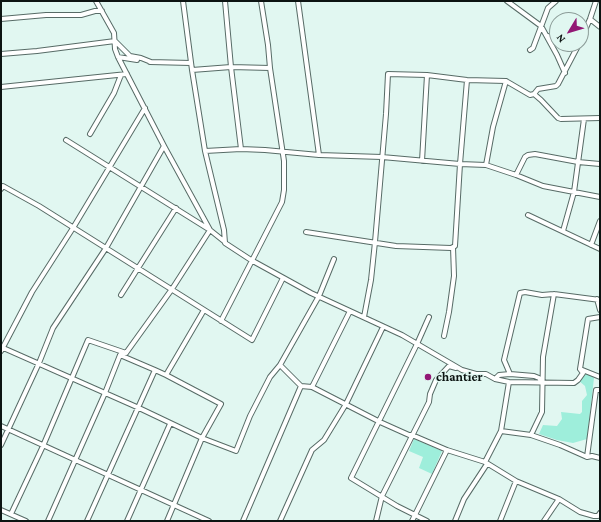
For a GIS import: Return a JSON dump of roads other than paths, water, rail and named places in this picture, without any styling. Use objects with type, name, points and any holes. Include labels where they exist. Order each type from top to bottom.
[{"type":"street","points":[[96,1],[114,33],[118,57],[210,230]]},
{"type":"street","points":[[182,1],[205,152],[224,230],[225,242]]},
{"type":"street","points":[[225,1],[241,149]]},
{"type":"street","points":[[221,321],[282,202],[284,190],[284,161],[261,1]]},
{"type":"street","points":[[298,1],[319,155]]},
{"type":"street","points":[[507,1],[541,26],[548,36],[564,73]]},
{"type":"street","points":[[530,50],[533,48],[548,8],[556,1]]},
{"type":"street","points":[[596,1],[590,19],[600,27]]},
{"type":"street","points":[[1,19],[52,15],[82,15],[102,10]]},
{"type":"street","points":[[1,54],[115,41]]},
{"type":"street","points":[[115,41],[130,56],[151,62]]},
{"type":"street","points":[[534,94],[538,89],[556,86],[574,52]]},
{"type":"street","points":[[118,57],[151,62],[191,63]]},
{"type":"street","points":[[192,70],[231,67],[270,68]]},
{"type":"street","points":[[1,87],[127,74]]},
{"type":"street","points":[[364,317],[371,280],[375,242],[388,74],[427,75],[467,80],[506,81],[530,95],[534,94],[558,118],[565,120],[600,118]]},
{"type":"street","points":[[90,134],[114,93],[121,75]]},
{"type":"street","points":[[422,161],[427,75]]},
{"type":"street","points":[[444,336],[454,276],[453,247],[456,243],[460,164],[467,80]]},
{"type":"street","points":[[486,165],[493,127],[506,81]]},
{"type":"street","points":[[145,108],[73,228],[32,292],[2,349],[39,363],[139,408],[170,424],[236,451],[250,416],[270,377],[280,365],[319,296],[334,259]]},
{"type":"street","points":[[563,231],[574,192],[584,119]]},
{"type":"street","points":[[66,140],[210,230],[251,260],[319,296],[402,335],[462,370]]},
{"type":"street","points":[[1,445],[39,363],[53,328],[106,248],[164,146]]},
{"type":"street","points":[[205,152],[241,149],[319,155],[382,157],[486,165],[543,186],[600,197]]},
{"type":"street","points":[[516,175],[528,154],[600,164]]},
{"type":"street","points":[[1,189],[3,186],[39,206],[252,340],[283,278]]},
{"type":"street","points":[[122,295],[176,208]]},
{"type":"street","points":[[528,215],[600,249]]},
{"type":"street","points":[[591,245],[600,221]]},
{"type":"street","points":[[120,355],[126,353],[172,289],[210,230]]},
{"type":"street","points":[[306,232],[412,247],[453,247]]},
{"type":"street","points":[[510,374],[504,360],[518,295],[522,291],[542,295],[554,294],[598,300],[600,310]]},
{"type":"street","points":[[531,435],[542,412],[543,357],[554,294]]},
{"type":"street","points":[[166,375],[204,310]]},
{"type":"street","points":[[312,387],[350,311]]},
{"type":"street","points":[[427,521],[397,506],[351,478],[380,422],[429,317]]},
{"type":"street","points":[[376,521],[382,496],[429,402],[430,394],[436,380],[449,366],[476,374],[486,374],[495,379],[509,382],[574,383],[583,372],[580,369],[588,319],[600,317]]},
{"type":"street","points":[[280,521],[312,450],[324,440],[346,404],[383,326]]},
{"type":"street","points":[[11,514],[43,446],[88,340],[126,353]]},
{"type":"street","points":[[120,355],[156,370],[221,404],[202,438],[167,521]]},
{"type":"street","points":[[48,521],[105,393],[120,355]]},
{"type":"street","points":[[280,365],[301,386],[312,387],[380,422],[409,435],[486,463],[516,481],[559,499],[580,512],[594,516],[598,516],[600,513]]},
{"type":"street","points":[[580,369],[600,377]]},
{"type":"street","points":[[87,521],[156,370]]},
{"type":"street","points":[[495,379],[498,375],[510,374],[537,377],[543,382]]},
{"type":"street","points":[[455,521],[464,499],[486,463],[501,431],[509,382]]},
{"type":"street","points":[[243,521],[301,386]]},
{"type":"street","points":[[587,457],[596,390],[600,390]]},
{"type":"street","points":[[127,521],[170,424]]},
{"type":"street","points":[[1,426],[208,521]]},
{"type":"street","points":[[501,431],[531,435],[560,445],[587,457],[592,456],[600,458]]},
{"type":"street","points":[[412,521],[447,450]]},
{"type":"street","points":[[500,521],[516,481]]},
{"type":"street","points":[[544,521],[559,499]]},
{"type":"street","points":[[1,510],[26,521]]},
{"type":"place","name":"chantier","points":[[428,377]]}]
